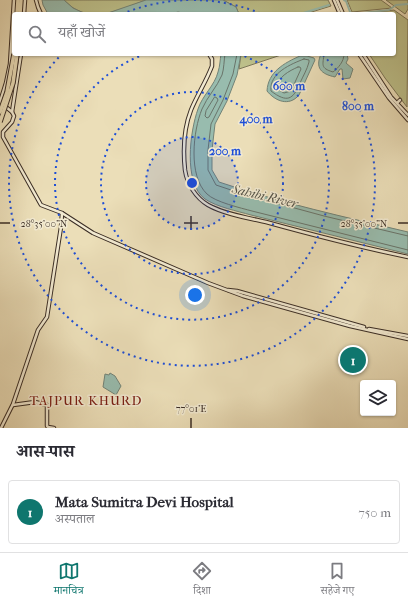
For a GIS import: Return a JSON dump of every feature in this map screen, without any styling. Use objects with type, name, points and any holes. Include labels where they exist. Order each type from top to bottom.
[{"type":"highway","points":[[18,12],[19,0]]},
{"type":"highway","points":[[0,112],[7,92],[16,56]]},
{"type":"highway","points":[[0,122],[13,83],[16,56]]},
{"type":"street","points":[[14,0],[14,12]]},
{"type":"street","points":[[24,12],[25,0]]},
{"type":"street","points":[[36,0],[40,12]]},
{"type":"street","points":[[334,0],[339,12]]},
{"type":"street","points":[[337,0],[342,12]]},
{"type":"street","points":[[12,47],[6,83],[0,102],[12,112]]},
{"type":"street","points":[[21,56],[12,112],[14,119],[1,135],[41,205],[62,213],[104,239],[228,290],[350,326],[408,337]]},
{"type":"street","points":[[210,56],[212,66],[191,112],[185,143],[187,176],[193,190],[200,199],[213,208],[240,216],[340,242],[408,257]]},
{"type":"street","points":[[360,56],[389,98],[408,120]]},
{"type":"street","points":[[364,56],[381,82],[408,115]]},
{"type":"street","points":[[397,103],[400,100]]},
{"type":"street","points":[[1,428],[12,405],[38,330],[46,318],[62,213]]},
{"type":"street","points":[[12,405],[35,402],[47,405],[47,426],[54,428]]},
{"type":"green space","points":[[64,0],[146,0],[112,12],[82,12]]},
{"type":"green space","points":[[223,0],[328,0],[331,6],[312,12],[238,12],[236,7]]},
{"type":"green space","points":[[347,0],[381,0],[392,8],[352,12]]},
{"type":"green space","points":[[386,0],[408,0],[408,9],[405,14]]},
{"type":"green space","points":[[394,10],[408,20],[407,107],[370,56],[396,56],[396,12],[378,12]]},
{"type":"green space","points":[[241,56],[278,56],[239,69]]},
{"type":"water","points":[[42,0],[64,0],[73,8],[82,12],[47,12]]},
{"type":"water","points":[[146,0],[223,0],[236,7],[238,12],[178,12],[111,12]]},
{"type":"water","points":[[221,56],[241,56],[237,75],[227,101],[215,124],[212,150],[212,170],[219,182],[289,203],[408,232],[408,254],[251,215],[215,204],[205,199],[198,191],[191,169],[191,143],[198,109],[216,77]]},
{"type":"water","points":[[300,56],[307,56],[314,58],[315,60],[299,95],[295,99],[287,102],[274,98],[267,91],[270,78],[283,65]]},
{"type":"water","points":[[320,56],[347,56],[346,63],[353,69],[350,78],[343,79],[342,69],[340,69],[335,77],[326,74],[320,70]]},
{"type":"water","points":[[110,373],[115,376],[121,386],[116,395],[103,387],[105,374],[109,375]]},
{"type":"waterway","points":[[344,0],[346,1],[350,12]]},
{"type":"waterway","points":[[371,12],[389,10],[396,5],[408,4]]},
{"type":"waterway","points":[[306,12],[329,5]]},
{"type":"place","name":"Mata Sumitra Devi Hospital","points":[[353,360]]},
{"type":"district","name":"TAJPUR KHURD","points":[[86,400]]},
{"type":"water label","name":"Sahibi River","points":[[265,196]]}]
